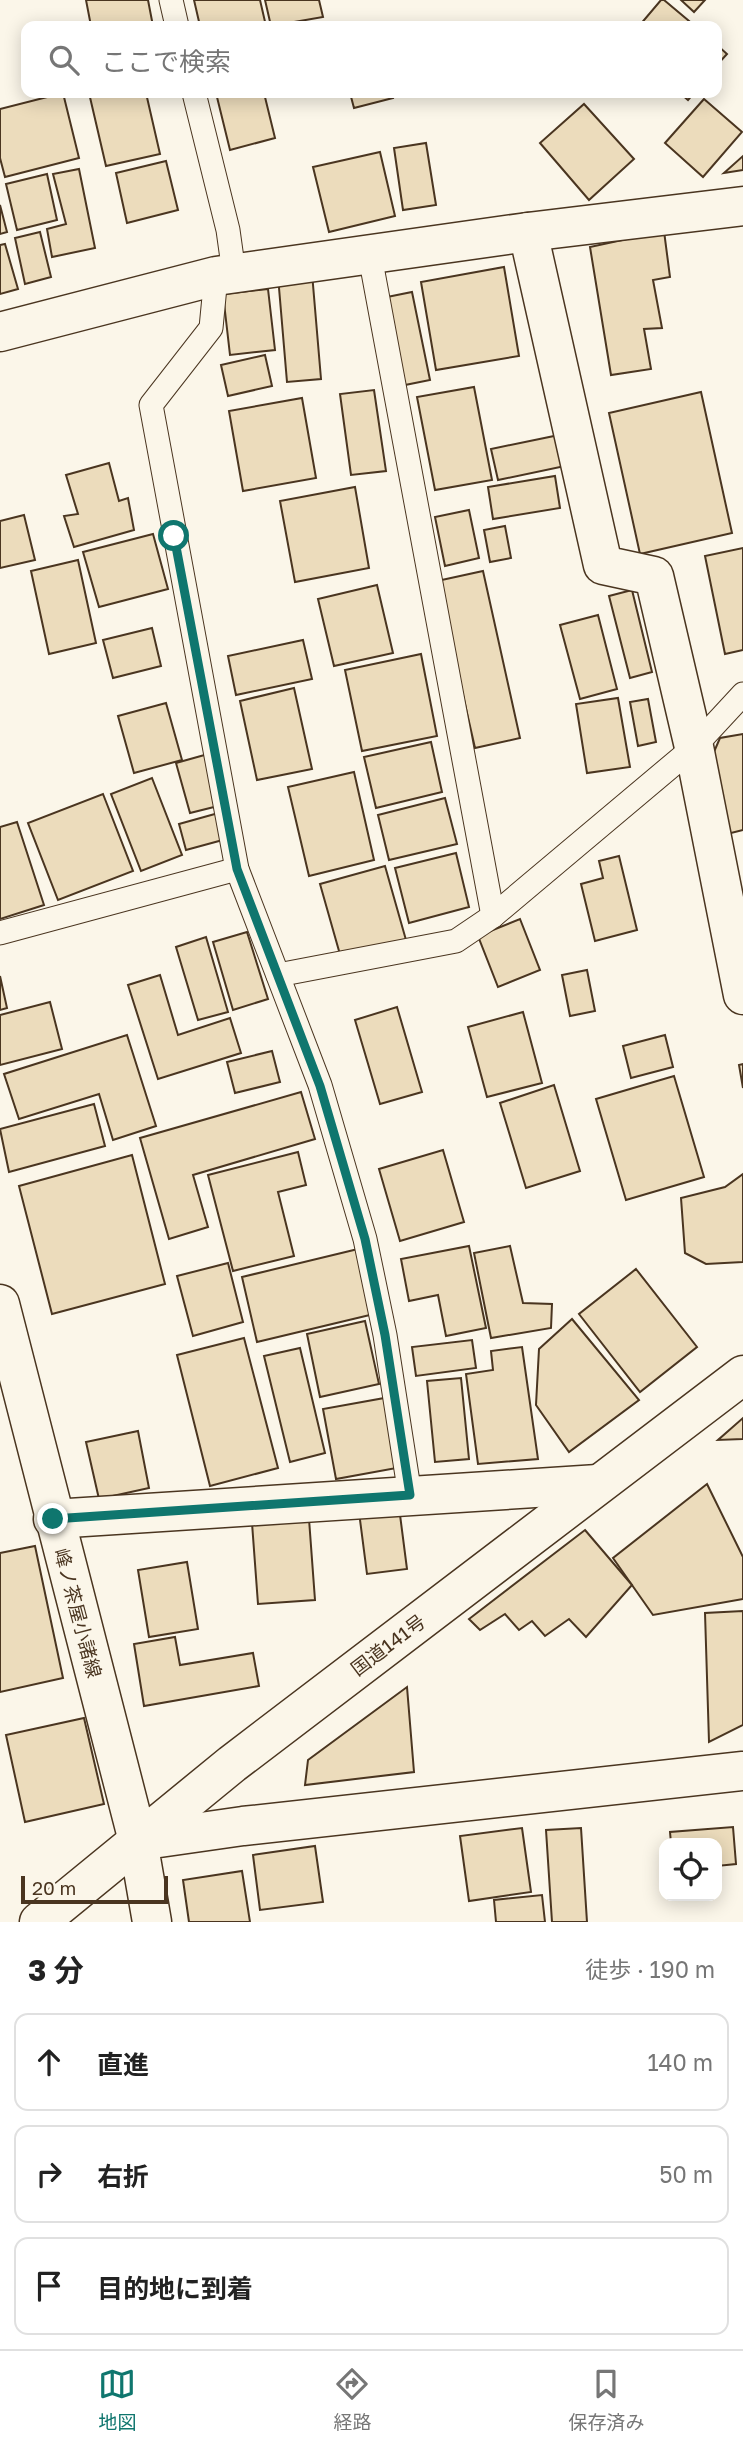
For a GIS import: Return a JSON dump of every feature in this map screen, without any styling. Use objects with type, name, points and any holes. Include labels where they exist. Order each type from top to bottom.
[{"type":"main road","points":[[0,332],[225,274],[528,232],[743,206]]},
{"type":"main road","points":[[528,232],[603,565],[654,576],[694,747],[743,995]]},
{"type":"main road","name":"峰ノ茶屋小諸線","points":[[0,1304],[53,1519],[138,1840],[152,1922]]},
{"type":"main road","name":"国道141号","points":[[39,1922],[232,1764],[743,1375]]},
{"type":"main road","points":[[53,1519],[598,1484]]},
{"type":"main road","points":[[138,1840],[743,1771]]},
{"type":"lane","points":[[171,0],[176,21]]},
{"type":"lane","points":[[195,98],[228,230],[225,274],[211,328],[151,405],[237,869],[320,1086],[365,1239],[385,1335],[410,1495]]},
{"type":"lane","points":[[370,256],[493,916]]},
{"type":"lane","points":[[278,975],[456,941],[493,916],[694,747],[743,694]]},
{"type":"lane","points":[[0,933],[237,869]]},
{"type":"building","points":[[86,0],[148,0],[152,21],[90,21]]},
{"type":"building","points":[[194,0],[260,0],[265,21],[199,21]]},
{"type":"building","points":[[265,0],[319,0],[323,17],[300,21],[270,21]]},
{"type":"building","points":[[661,0],[664,0],[689,21],[643,21]]},
{"type":"building","points":[[681,0],[705,0],[694,12]]},
{"type":"building","points":[[43,98],[64,98],[79,158],[5,177],[0,158],[0,109]]},
{"type":"building","points":[[90,98],[147,98],[160,154],[106,166]]},
{"type":"building","points":[[217,98],[265,98],[275,138],[230,150]]},
{"type":"building","points":[[351,98],[393,98],[354,108]]},
{"type":"building","points":[[704,99],[742,132],[703,177],[665,143]]},
{"type":"building","points":[[584,104],[634,159],[589,200],[540,143]]},
{"type":"building","points":[[426,143],[436,205],[403,210],[394,148]]},
{"type":"building","points":[[380,152],[395,216],[329,232],[313,167]]},
{"type":"building","points":[[743,156],[743,170],[724,173]]},
{"type":"building","points":[[166,161],[178,210],[127,223],[116,173]]},
{"type":"building","points":[[79,169],[95,248],[52,257],[47,229],[66,224],[53,174]]},
{"type":"building","points":[[47,174],[57,220],[17,230],[6,184]]},
{"type":"building","points":[[0,205],[7,232],[0,234]]},
{"type":"building","points":[[664,231],[670,277],[653,280],[662,328],[644,329],[651,369],[611,375],[590,247]]},
{"type":"building","points":[[40,232],[51,277],[25,284],[15,238]]},
{"type":"building","points":[[5,244],[18,289],[0,294],[0,245]]},
{"type":"building","points":[[504,267],[519,356],[436,370],[421,282]]},
{"type":"building","points":[[312,273],[321,379],[287,382],[278,276]]},
{"type":"building","points":[[268,289],[275,350],[230,355],[223,294]]},
{"type":"building","points":[[412,292],[430,380],[400,386],[382,298]]},
{"type":"building","points":[[265,355],[272,386],[228,396],[221,365]]},
{"type":"building","points":[[474,387],[492,480],[435,490],[417,397]]},
{"type":"building","points":[[374,390],[386,471],[351,475],[340,394]]},
{"type":"building","points":[[701,392],[732,533],[640,554],[609,413]]},
{"type":"building","points":[[302,398],[316,478],[243,491],[229,411]]},
{"type":"building","points":[[559,435],[565,466],[498,480],[491,449]]},
{"type":"building","points":[[109,463],[119,501],[128,498],[134,530],[74,547],[64,516],[78,514],[66,475]]},
{"type":"building","points":[[555,476],[560,508],[493,519],[488,487]]},
{"type":"building","points":[[355,487],[369,568],[295,582],[280,501]]},
{"type":"building","points":[[469,510],[479,558],[445,566],[435,517]]},
{"type":"building","points":[[24,515],[35,560],[0,568],[0,521]]},
{"type":"building","points":[[505,526],[511,558],[490,562],[484,530]]},
{"type":"building","points":[[153,534],[168,589],[99,607],[83,552]]},
{"type":"building","points":[[743,548],[743,650],[725,654],[705,556]]},
{"type":"building","points":[[78,560],[96,643],[49,654],[31,571]]},
{"type":"building","points":[[483,571],[520,738],[475,748],[437,581]]},
{"type":"building","points":[[377,585],[393,653],[334,666],[318,599]]},
{"type":"building","points":[[632,590],[652,672],[630,678],[609,596]]},
{"type":"building","points":[[598,615],[617,689],[580,699],[560,625]]},
{"type":"building","points":[[152,628],[161,666],[113,678],[103,640]]},
{"type":"building","points":[[303,640],[312,679],[236,695],[228,656]]},
{"type":"building","points":[[421,654],[437,736],[362,751],[345,670]]},
{"type":"building","points":[[294,688],[312,769],[257,780],[240,701]]},
{"type":"building","points":[[618,698],[630,767],[587,773],[576,704]]},
{"type":"building","points":[[648,699],[656,742],[638,746],[630,702]]},
{"type":"building","points":[[166,703],[182,760],[134,773],[118,716]]},
{"type":"building","points":[[743,734],[743,830],[715,837],[704,775],[720,738]]},
{"type":"building","points":[[431,742],[442,792],[376,808],[364,757]]},
{"type":"building","points":[[208,754],[222,805],[190,813],[176,763]]},
{"type":"building","points":[[354,772],[374,860],[309,876],[288,787]]},
{"type":"building","points":[[152,778],[182,855],[141,871],[111,794]]},
{"type":"building","points":[[103,794],[133,871],[58,900],[28,823]]},
{"type":"building","points":[[445,798],[457,844],[389,860],[378,815]]},
{"type":"building","points":[[222,812],[230,838],[186,850],[179,824]]},
{"type":"building","points":[[17,822],[44,905],[0,919],[0,827]]},
{"type":"building","points":[[456,853],[469,907],[409,923],[395,868]]},
{"type":"building","points":[[619,856],[637,930],[595,941],[581,884],[603,878],[599,861]]},
{"type":"building","points":[[385,866],[406,940],[341,958],[320,884]]},
{"type":"building","points":[[520,919],[540,970],[498,987],[478,936]]},
{"type":"building","points":[[247,932],[268,999],[233,1010],[213,942]]},
{"type":"building","points":[[206,937],[228,1012],[198,1020],[176,947]]},
{"type":"building","points":[[587,970],[595,1011],[570,1016],[562,975]]},
{"type":"building","points":[[160,975],[178,1035],[230,1018],[241,1053],[158,1079],[128,985]]},
{"type":"building","points":[[0,976],[7,1008],[0,1010]]},
{"type":"building","points":[[50,1002],[62,1049],[0,1065],[0,1015]]},
{"type":"building","points":[[397,1007],[422,1092],[380,1104],[355,1020]]},
{"type":"building","points":[[523,1012],[542,1083],[487,1097],[468,1027]]},
{"type":"building","points":[[127,1035],[156,1126],[113,1140],[99,1094],[19,1119],[4,1074]]},
{"type":"building","points":[[665,1035],[673,1067],[631,1078],[623,1046]]},
{"type":"building","points":[[272,1051],[280,1082],[235,1093],[227,1062]]},
{"type":"building","points":[[743,1064],[743,1088],[739,1065]]},
{"type":"building","points":[[674,1076],[704,1177],[626,1200],[596,1099]]},
{"type":"building","points":[[554,1085],[580,1171],[526,1188],[500,1103]]},
{"type":"building","points":[[301,1092],[315,1139],[193,1175],[208,1227],[169,1239],[140,1138]]},
{"type":"building","points":[[94,1104],[105,1146],[9,1172],[0,1129]]},
{"type":"building","points":[[443,1150],[464,1222],[400,1241],[379,1169]]},
{"type":"building","points":[[298,1152],[306,1185],[278,1192],[294,1256],[233,1271],[208,1175]]},
{"type":"building","points":[[132,1155],[165,1284],[52,1314],[19,1186]]},
{"type":"building","points":[[743,1174],[743,1262],[706,1264],[685,1253],[681,1198],[725,1187]]},
{"type":"building","points":[[469,1246],[486,1328],[446,1336],[438,1295],[409,1301],[401,1259]]},
{"type":"building","points":[[510,1246],[523,1303],[552,1304],[551,1328],[491,1338],[474,1253]]},
{"type":"building","points":[[358,1249],[374,1314],[257,1342],[242,1277]]},
{"type":"building","points":[[228,1263],[243,1322],[193,1336],[177,1276]]},
{"type":"building","points":[[636,1269],[697,1347],[640,1392],[579,1314]]},
{"type":"building","points":[[572,1319],[639,1400],[569,1452],[536,1405],[539,1349]]},
{"type":"building","points":[[365,1321],[379,1384],[320,1397],[307,1334]]},
{"type":"building","points":[[244,1338],[278,1468],[210,1486],[177,1355]]},
{"type":"building","points":[[472,1340],[476,1368],[416,1376],[412,1347]]},
{"type":"building","points":[[522,1347],[538,1459],[478,1464],[466,1374],[493,1370],[491,1351]]},
{"type":"building","points":[[300,1348],[325,1453],[290,1462],[264,1356]]},
{"type":"building","points":[[461,1378],[469,1459],[435,1462],[427,1381]]},
{"type":"building","points":[[390,1397],[402,1467],[336,1479],[323,1409]]},
{"type":"building","points":[[743,1418],[743,1439],[718,1440]]},
{"type":"building","points":[[138,1431],[149,1488],[99,1499],[86,1442]]},
{"type":"building","points":[[707,1484],[743,1557],[743,1599],[653,1615],[613,1558]]},
{"type":"building","points":[[399,1507],[407,1569],[367,1574],[359,1512]]},
{"type":"building","points":[[309,1519],[315,1600],[258,1604],[252,1523]]},
{"type":"building","points":[[585,1530],[632,1585],[586,1637],[569,1619],[545,1636],[532,1621],[519,1630],[505,1614],[480,1630],[469,1619]]},
{"type":"building","points":[[35,1546],[63,1678],[0,1692],[0,1553]]},
{"type":"building","points":[[187,1562],[198,1629],[149,1637],[138,1570]]},
{"type":"building","points":[[743,1611],[743,1725],[709,1742],[705,1613]]},
{"type":"building","points":[[175,1637],[180,1665],[253,1653],[259,1686],[144,1706],[134,1644]]},
{"type":"building","points":[[407,1687],[414,1772],[305,1785],[308,1760]]},
{"type":"building","points":[[84,1718],[104,1804],[25,1822],[6,1735]]},
{"type":"building","points":[[733,1827],[736,1864],[722,1865],[722,1838],[671,1838],[670,1832]]},
{"type":"building","points":[[522,1828],[531,1892],[469,1901],[460,1836]]},
{"type":"building","points":[[581,1828],[587,1922],[552,1922],[546,1830]]},
{"type":"building","points":[[315,1846],[323,1902],[260,1910],[253,1855]]},
{"type":"building","points":[[242,1871],[250,1922],[189,1922],[183,1880]]},
{"type":"building","points":[[542,1895],[545,1922],[496,1922],[494,1900]]},
{"type":"route","points":[[53,1519],[410,1495],[385,1335],[365,1239],[320,1086],[237,869],[174,536]]}]
